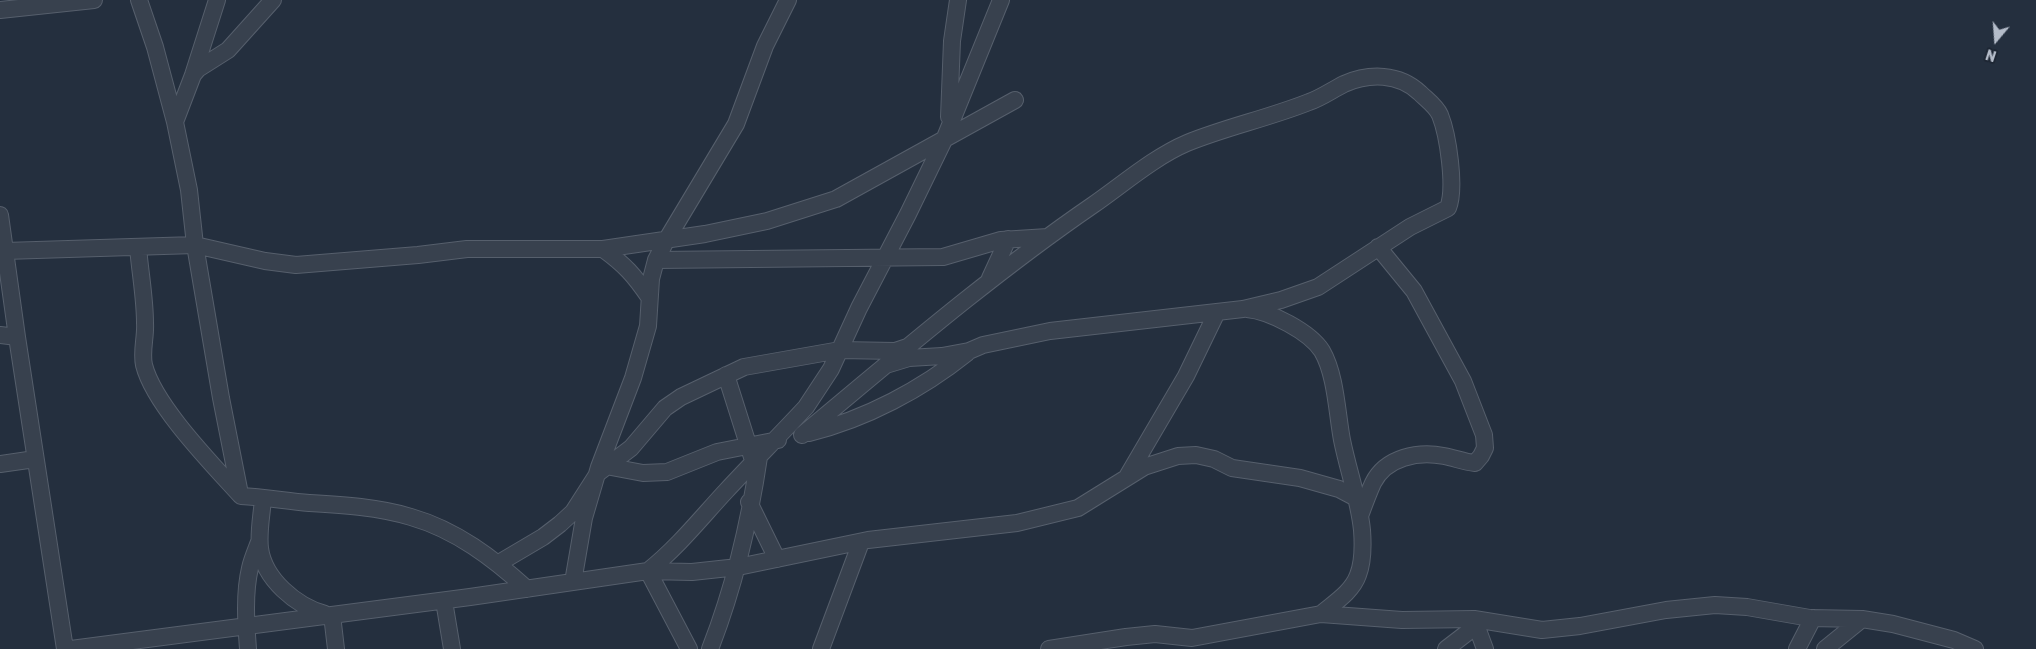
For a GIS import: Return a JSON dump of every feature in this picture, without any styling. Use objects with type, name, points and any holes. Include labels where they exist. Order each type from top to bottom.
[{"type":"street","points":[[0,10],[94,0]]},
{"type":"street","points":[[139,0],[155,47],[175,122],[188,190],[195,246],[221,398],[240,496]]},
{"type":"street","points":[[175,122],[193,75],[217,0]]},
{"type":"street","points":[[193,75],[198,69],[228,50],[273,0]]},
{"type":"street","points":[[573,582],[584,518],[633,378],[648,326],[651,279],[656,260],[736,124],[765,46],[788,0]]},
{"type":"street","points":[[946,132],[952,40],[958,0]]},
{"type":"street","points":[[648,570],[675,548],[694,529],[754,456],[775,441],[818,391],[831,370],[946,132],[1001,0]]},
{"type":"street","points":[[802,435],[886,365],[990,280],[1154,163],[1186,144],[1311,102],[1345,84],[1367,78],[1385,76],[1400,80],[1416,88],[1437,109],[1448,145],[1452,200],[1448,208],[1410,227],[1318,287],[1299,295],[1243,309],[1050,330],[983,345],[969,351],[942,356],[909,358],[886,365]]},
{"type":"street","points":[[2,250],[195,246],[265,261],[296,264],[418,256],[467,249],[603,249],[705,234],[767,221],[836,199],[946,132],[1015,100]]},
{"type":"street","points":[[0,215],[2,250],[36,459],[64,649]]},
{"type":"street","points":[[656,260],[942,256],[1008,239],[1048,237]]},
{"type":"street","points":[[990,280],[1008,239]]},
{"type":"street","points":[[138,247],[145,322],[144,364],[149,380],[157,395],[194,443],[240,496],[375,509],[411,517],[443,529],[499,563],[527,589]]},
{"type":"street","points":[[1360,516],[1373,482],[1383,468],[1402,458],[1424,453],[1475,462],[1485,448],[1484,435],[1463,381],[1441,339],[1414,291],[1378,247]]},
{"type":"street","points":[[603,249],[634,274],[650,297]]},
{"type":"street","points":[[1243,309],[1269,315],[1288,323],[1306,335],[1322,350],[1330,370],[1362,532],[1358,576],[1347,592],[1322,614]]},
{"type":"street","points":[[1126,479],[1186,376],[1217,312]]},
{"type":"street","points":[[0,335],[17,337]]},
{"type":"street","points":[[499,563],[543,537],[560,524],[572,512],[602,469],[632,448],[671,403],[726,375],[752,366],[840,350],[895,351],[911,345]]},
{"type":"street","points":[[775,441],[802,435],[859,417],[893,400],[940,372],[969,351]]},
{"type":"street","points":[[710,649],[738,566],[752,506],[754,456],[726,375]]},
{"type":"street","points":[[71,649],[444,601],[648,570],[692,572],[738,566],[861,542],[1018,523],[1078,508],[1144,467],[1178,456],[1196,455],[1214,459],[1232,468],[1308,480],[1339,489],[1356,498]]},
{"type":"street","points":[[602,469],[643,473],[667,472],[705,456],[754,456]]},
{"type":"street","points":[[0,464],[36,459]]},
{"type":"street","points":[[736,480],[752,506],[777,558]]},
{"type":"street","points":[[263,498],[260,547],[269,572],[294,600],[312,610],[332,615]]},
{"type":"street","points":[[248,649],[246,625],[250,568],[261,538]]},
{"type":"street","points":[[822,649],[861,542]]},
{"type":"street","points":[[648,570],[689,649]]},
{"type":"street","points":[[444,601],[452,649]]},
{"type":"street","points":[[1049,649],[1155,634],[1194,644],[1322,614],[1475,623],[1542,630],[1558,629],[1666,610],[1715,605],[1747,607],[1813,618],[1862,619],[1893,624],[1938,636],[1975,649]]},
{"type":"street","points":[[332,615],[336,649]]},
{"type":"street","points":[[1797,649],[1813,618]]},
{"type":"street","points":[[1826,649],[1862,619]]},
{"type":"street","points":[[1446,649],[1475,623]]},
{"type":"street","points":[[1475,623],[1485,649]]}]
